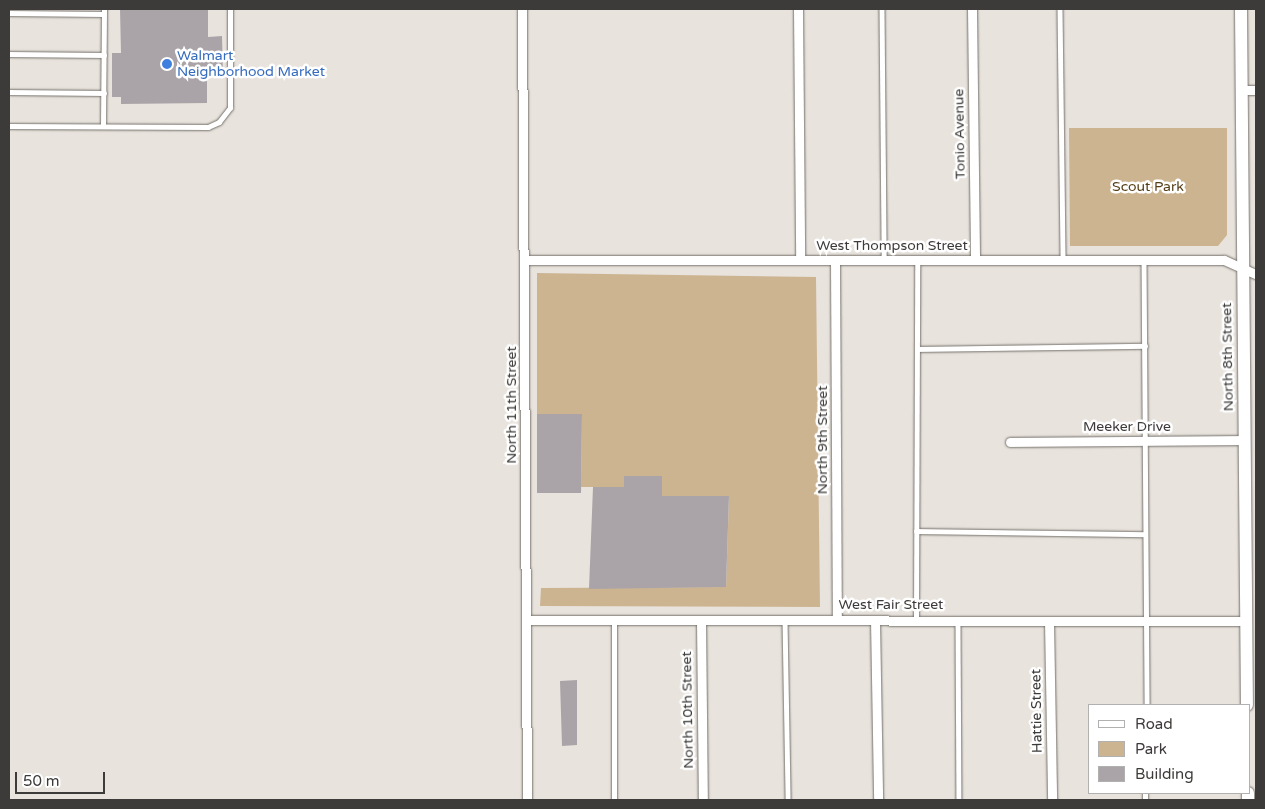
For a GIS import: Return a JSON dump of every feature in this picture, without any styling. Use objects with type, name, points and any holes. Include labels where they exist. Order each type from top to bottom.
[{"type":"street","name":"North 11th Street","points":[[522,9],[527,800]]},
{"type":"street","points":[[798,9],[800,260]]},
{"type":"street","name":"Tonio Avenue","points":[[972,9],[975,259]]},
{"type":"street","name":"North 8th Street","points":[[1241,9],[1244,440],[1252,621],[1247,704]]},
{"type":"street","points":[[1242,90],[1256,90]]},
{"type":"street","name":"West Thompson Street","points":[[525,260],[1224,260],[1256,274]]},
{"type":"street","name":"North 9th Street","points":[[835,260],[837,620]]},
{"type":"street","name":"Meeker Drive","points":[[1010,442],[1244,440]]},
{"type":"street","name":"West Fair Street","points":[[526,620],[1252,621]]},
{"type":"street","name":"North 10th Street","points":[[701,620],[703,800]]},
{"type":"street","points":[[876,620],[878,800]]},
{"type":"street","name":"Hattie Street","points":[[1050,621],[1052,800]]},
{"type":"lane","points":[[9,126],[208,127],[220,122],[230,108],[230,9]]},
{"type":"lane","points":[[882,9],[884,260]]},
{"type":"lane","points":[[1060,9],[1063,260]]},
{"type":"lane","points":[[9,13],[104,11],[103,126]]},
{"type":"lane","points":[[9,54],[104,55]]},
{"type":"lane","points":[[9,92],[104,93]]},
{"type":"lane","points":[[916,620],[917,260]]},
{"type":"lane","points":[[1144,260],[1145,534],[1148,621],[1147,704]]},
{"type":"lane","points":[[917,349],[1145,346]]},
{"type":"lane","points":[[916,532],[1145,534]]},
{"type":"lane","points":[[614,620],[614,800]]},
{"type":"lane","points":[[785,620],[788,800]]},
{"type":"lane","points":[[958,621],[959,800]]},
{"type":"green space","name":"Scout Park","points":[[1069,128],[1227,128],[1227,235],[1218,246],[1070,246]]},
{"type":"green space","points":[[537,273],[816,277],[820,607],[540,606],[541,588],[726,587],[729,497],[662,496],[662,476],[625,476],[624,487],[581,487],[582,415],[537,414]]},
{"type":"building","name":"Walmart Neighborhood Market","points":[[120,9],[208,9],[208,37],[222,36],[223,77],[207,77],[207,103],[121,104],[121,97],[112,97],[112,53],[121,53]]},
{"type":"building","points":[[537,414],[582,414],[581,493],[537,493]]},
{"type":"building","points":[[624,476],[662,476],[662,496],[729,496],[726,587],[589,589],[593,487],[624,487]]},
{"type":"building","points":[[577,680],[577,745],[562,746],[560,681]]},
{"type":"place","name":"Walmart Neighborhood Market","points":[[167,64]]}]
